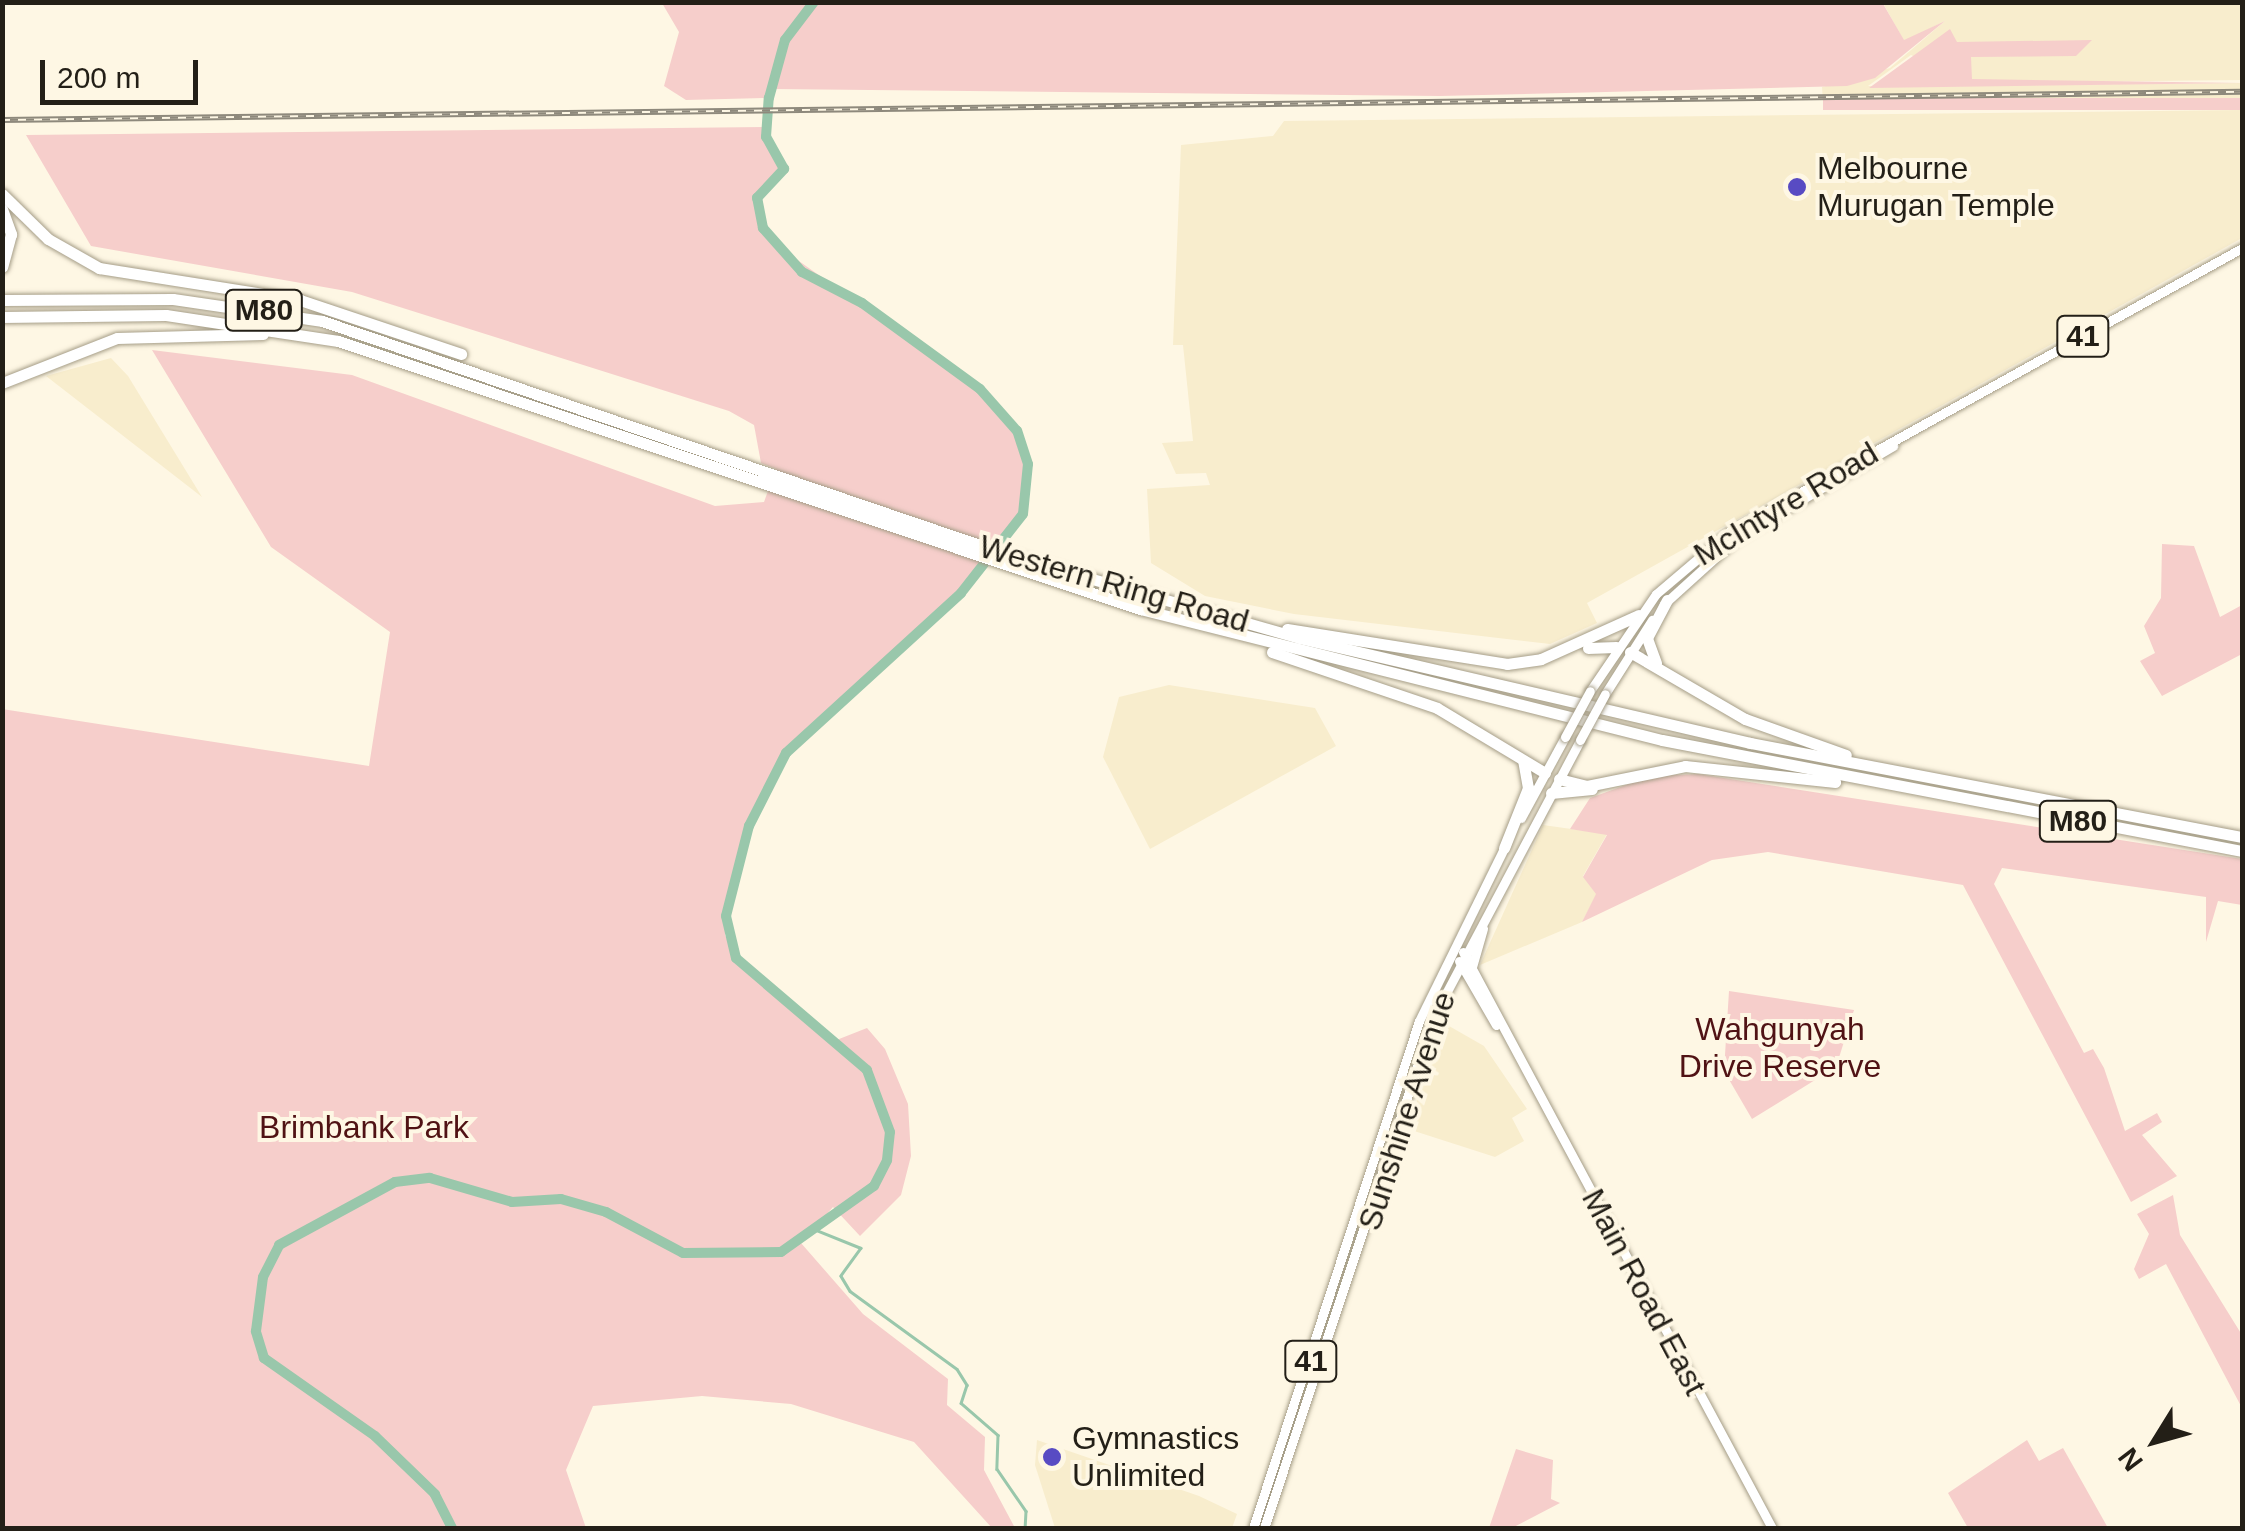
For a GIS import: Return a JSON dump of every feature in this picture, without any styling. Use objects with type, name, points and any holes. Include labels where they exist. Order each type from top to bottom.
[{"type":"highway","points":[[2,194],[48,239],[99,268],[300,300],[505,376]]},
{"type":"highway","points":[[2,210],[11,242],[2,267]]},
{"type":"highway","name":"Western Ring Road","points":[[2,300],[126,296],[267,310],[505,376],[774,477],[1248,623],[1558,702],[1942,781],[2242,837]]},
{"type":"highway","name":"Western Ring Road","points":[[2,317],[166,315],[312,336],[410,362],[768,492],[1256,644],[1914,791],[2242,851]]},
{"type":"highway","points":[[2,383],[117,338],[312,336]]},
{"type":"highway","points":[[1661,668],[1647,638],[1662,597]]},
{"type":"highway","points":[[1541,659],[1639,615]]},
{"type":"highway","points":[[1248,623],[1472,661],[1541,659],[1616,647]]},
{"type":"highway","points":[[1256,644],[1438,708],[1545,773]]},
{"type":"highway","points":[[1630,652],[1772,730],[1942,781]]},
{"type":"highway","points":[[1504,848],[1528,788],[1524,760]]},
{"type":"highway","points":[[1559,779],[1587,786],[1633,772],[1695,766],[1914,791]]},
{"type":"highway","points":[[1551,793],[1578,794],[1633,772]]},
{"type":"main road","name":"McIntyre Road","points":[[1662,597],[1705,556],[1924,425],[2242,248]]},
{"type":"main road","name":"McIntyre Road","points":[[1699,568],[1705,556]]},
{"type":"main road","name":"Sunshine Avenue","points":[[1253,1528],[1370,1182],[1408,1050],[1504,848],[1616,647],[1639,615],[1699,568]]},
{"type":"main road","name":"Sunshine Avenue","points":[[1264,1528],[1458,951],[1488,912],[1662,597]]},
{"type":"main road","points":[[1616,647],[1630,652]]},
{"type":"main road","points":[[1545,773],[1559,779]]},
{"type":"main road","points":[[1472,968],[1488,912]]},
{"type":"main road","name":"Main Road East","points":[[1458,951],[1472,968],[1772,1528]]},
{"type":"main road","name":"Main Road East","points":[[1458,951],[1516,1056]]},
{"type":"main road","points":[[1450,978],[1494,1021]]},
{"type":"main road","points":[[1370,1182],[1395,1134]]},
{"type":"main road","points":[[1306,1375],[1337,1319]]},
{"type":"main road","points":[[1259,1511],[1286,1465]]},
{"type":"shaded area","points":[[1883,3],[2242,3],[2242,80],[1968,83],[1911,55],[1868,86],[2242,83],[2242,98],[1823,102],[1822,87],[1890,68],[1945,21],[1904,41]]},
{"type":"shaded area","points":[[2242,110],[2242,238],[1587,603],[1597,623],[1550,644],[1294,614],[1205,596],[1151,563],[1147,489],[1210,485],[1206,473],[1176,474],[1162,443],[1193,441],[1183,345],[1173,345],[1181,145],[1273,136],[1284,121]]},
{"type":"shaded area","points":[[111,358],[128,376],[202,497],[46,376]]},
{"type":"shaded area","points":[[1169,685],[1315,708],[1336,746],[1150,849],[1103,757],[1119,697]]},
{"type":"shaded area","points":[[1543,825],[1607,834],[1583,876],[1597,894],[1582,922],[1480,965]]},
{"type":"shaded area","points":[[1442,1022],[1484,1046],[1527,1109],[1512,1118],[1524,1141],[1495,1157],[1408,1129]]},
{"type":"shaded area","points":[[1037,1440],[1199,1496],[1237,1514],[1232,1528],[1055,1528],[1035,1465]]},
{"type":"green space","points":[[1882,2],[1904,40],[1945,21],[1875,78],[1847,86],[1440,96],[772,89],[769,98],[686,100],[664,86],[679,32],[662,3]]},
{"type":"green space","points":[[1950,29],[1957,42],[2092,40],[2076,56],[1971,57],[1972,79],[2242,83],[1869,88]]},
{"type":"green space","points":[[1823,98],[2242,98],[2242,110],[1823,110]]},
{"type":"green space","name":"Brimbank Park","points":[[765,127],[784,169],[757,198],[772,242],[980,389],[1025,446],[1027,503],[1015,525],[942,614],[786,753],[749,826],[725,935],[736,958],[834,1041],[867,1028],[885,1049],[908,1104],[911,1156],[901,1195],[860,1236],[833,1207],[801,1243],[863,1314],[948,1379],[947,1405],[985,1437],[984,1470],[1015,1528],[992,1528],[914,1442],[791,1404],[702,1396],[593,1406],[566,1470],[586,1528],[3,1528],[2,709],[369,766],[390,632],[271,547],[152,350],[352,375],[715,506],[764,502],[776,469],[761,463],[754,425],[729,411],[352,292],[91,246],[26,135]]},
{"type":"green space","points":[[2162,544],[2194,546],[2220,617],[2242,605],[2242,654],[2162,696],[2140,661],[2155,653],[2144,626],[2161,598]]},
{"type":"green space","points":[[1698,774],[2242,859],[2242,905],[2218,901],[2206,942],[2206,897],[2002,868],[1994,884],[2084,1053],[2093,1049],[2104,1068],[2125,1131],[2157,1113],[2162,1122],[2142,1135],[2177,1176],[2131,1202],[1963,885],[1768,852],[1712,860],[1582,922],[1596,894],[1583,877],[1607,835],[1570,829],[1590,798],[1651,776]]},
{"type":"green space","name":"Wahgunyah Drive Reserve","points":[[1729,991],[1854,1010],[1836,1067],[1752,1119],[1724,1071]]},
{"type":"green space","points":[[2173,1195],[2180,1235],[2242,1335],[2242,1408],[2166,1264],[2139,1279],[2134,1269],[2149,1234],[2137,1214]]},
{"type":"green space","points":[[2027,1440],[2039,1461],[2063,1448],[2108,1528],[1968,1528],[1948,1493]]},
{"type":"green space","points":[[1516,1449],[1553,1460],[1551,1499],[1560,1503],[1512,1528],[1489,1528]]},
{"type":"waterway","points":[[452,1528],[435,1494],[375,1436],[264,1358],[256,1331],[263,1277],[279,1245],[395,1182],[430,1178],[512,1202],[561,1199],[606,1212],[683,1253],[781,1252],[874,1186],[887,1160],[890,1132],[867,1070],[736,958],[726,916],[749,826],[786,753],[961,593],[1023,514],[1028,464],[1017,431],[980,389],[862,303],[802,272],[763,228],[757,198],[784,169],[766,137],[769,98],[785,40],[814,2]]},
{"type":"waterway","points":[[816,1230],[861,1248],[841,1276],[850,1291],[957,1369],[967,1385],[961,1403],[998,1435],[997,1469],[1026,1511],[1025,1528]]},
{"type":"railway","points":[[2,120],[2242,92]]},
{"type":"place","name":"Melbourne Murugan Temple","points":[[1797,187]]},
{"type":"place","name":"Gymnastics Unlimited","points":[[1052,1457]]}]
